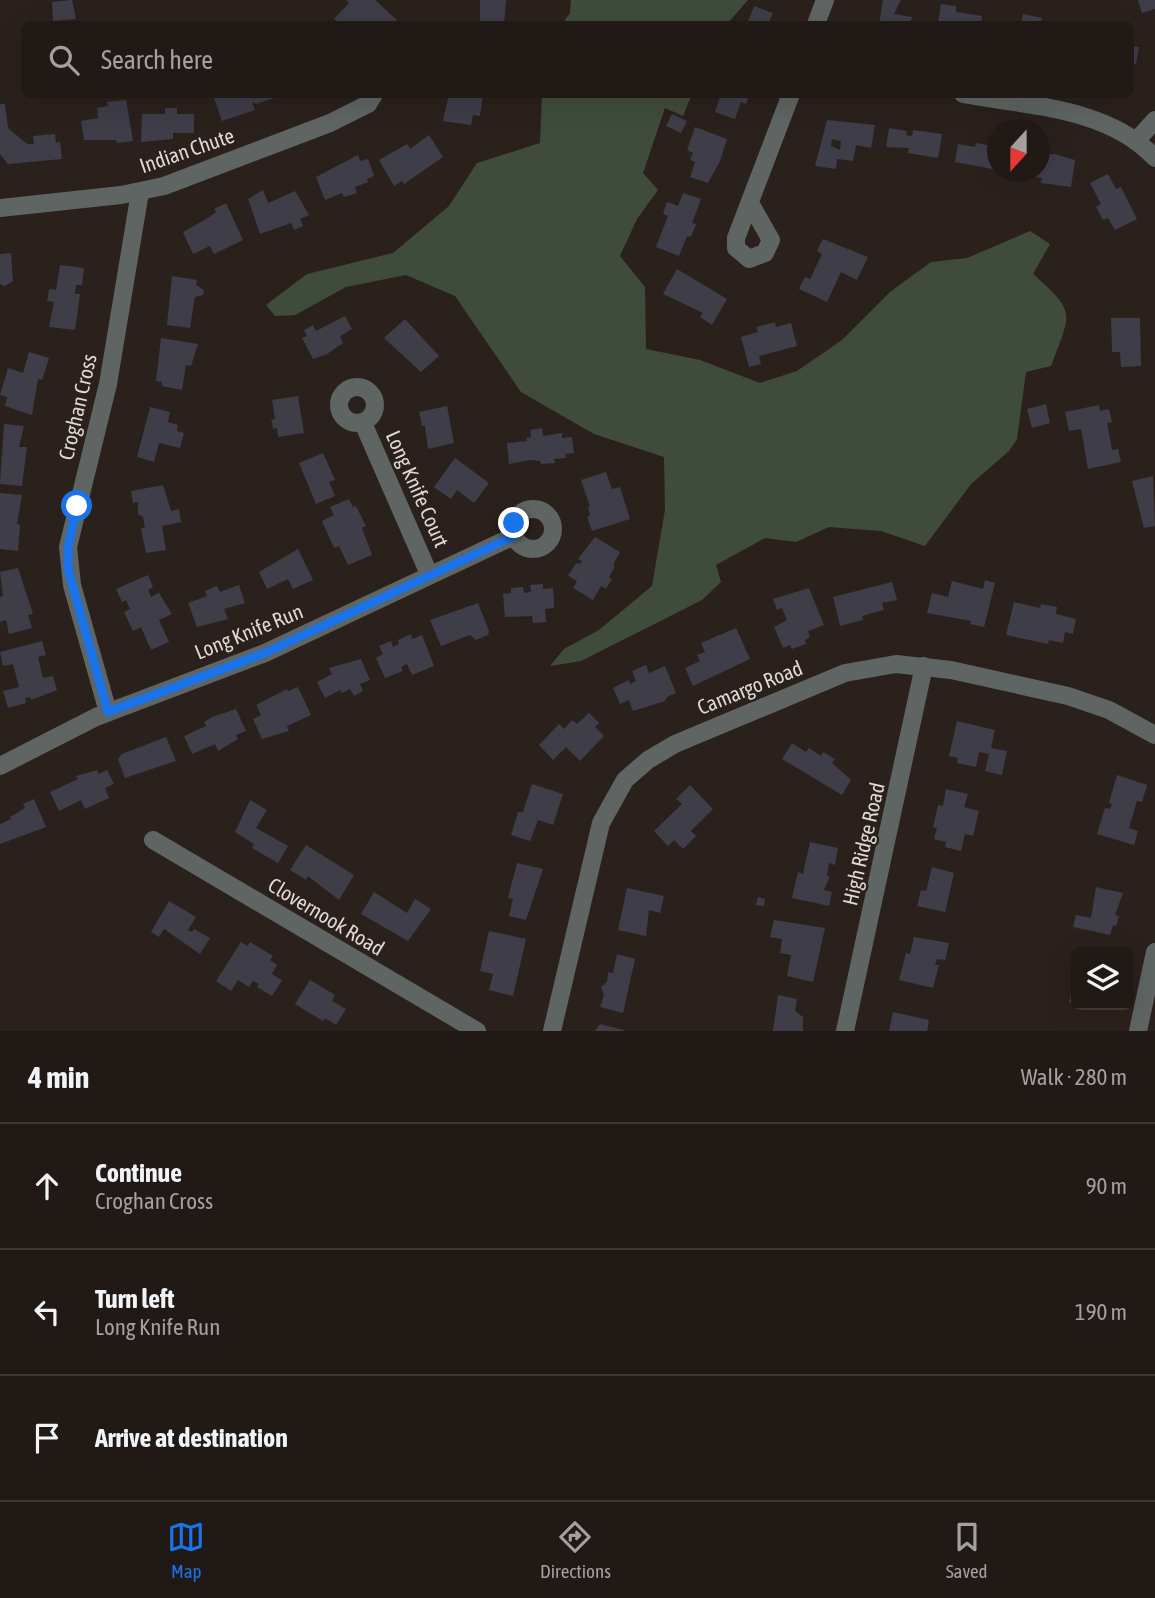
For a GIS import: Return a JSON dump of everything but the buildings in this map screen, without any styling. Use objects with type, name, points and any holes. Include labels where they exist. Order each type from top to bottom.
[{"type":"street","points":[[817,21],[825,0]]},
{"type":"street","name":"Indian Chute","points":[[0,208],[140,192],[202,172],[330,123],[368,104],[372,98]]},
{"type":"street","points":[[750,203],[789,98]]},
{"type":"street","points":[[985,98],[1084,116],[1118,130],[1155,158]]},
{"type":"street","points":[[1136,141],[1155,120]]},
{"type":"street","name":"Croghan Cross","points":[[108,712],[72,585],[68,559],[77,506],[108,384],[140,192]]},
{"type":"street","name":"Long Knife Court","points":[[363,423],[429,574]]},
{"type":"street","name":"Long Knife Run","points":[[0,766],[108,712],[265,653],[514,536]]},
{"type":"street","name":"Camargo Road","points":[[552,1031],[601,823],[615,795],[635,769],[675,744],[845,673],[880,665],[924,666],[1088,702],[1155,735]]},
{"type":"street","name":"High Ridge Road","points":[[845,1031],[924,666]]},
{"type":"street","name":"Clovernook Road","points":[[153,840],[477,1031]]},
{"type":"street","points":[[1138,1031],[1155,952]]},
{"type":"green space","points":[[571,0],[748,0],[730,21],[564,21],[570,13]]},
{"type":"green space","points":[[542,98],[690,98],[683,116],[665,108],[643,173],[658,190],[637,219],[620,256],[645,287],[646,349],[700,360],[760,383],[797,371],[842,340],[890,292],[931,262],[967,258],[1030,231],[1050,244],[1033,274],[1057,297],[1066,314],[1066,323],[1051,366],[1026,372],[1017,439],[1009,451],[971,484],[925,546],[881,531],[829,527],[796,542],[765,538],[716,565],[721,582],[702,600],[581,661],[550,666],[564,649],[599,630],[652,586],[665,510],[664,457],[594,434],[521,392],[455,296],[406,275],[346,287],[295,315],[275,316],[266,305],[307,274],[393,253],[449,206],[477,163],[540,143]]},
{"type":"route","points":[[77,506],[68,547],[68,569],[108,712],[299,638],[411,582],[514,536],[514,523]]}]
